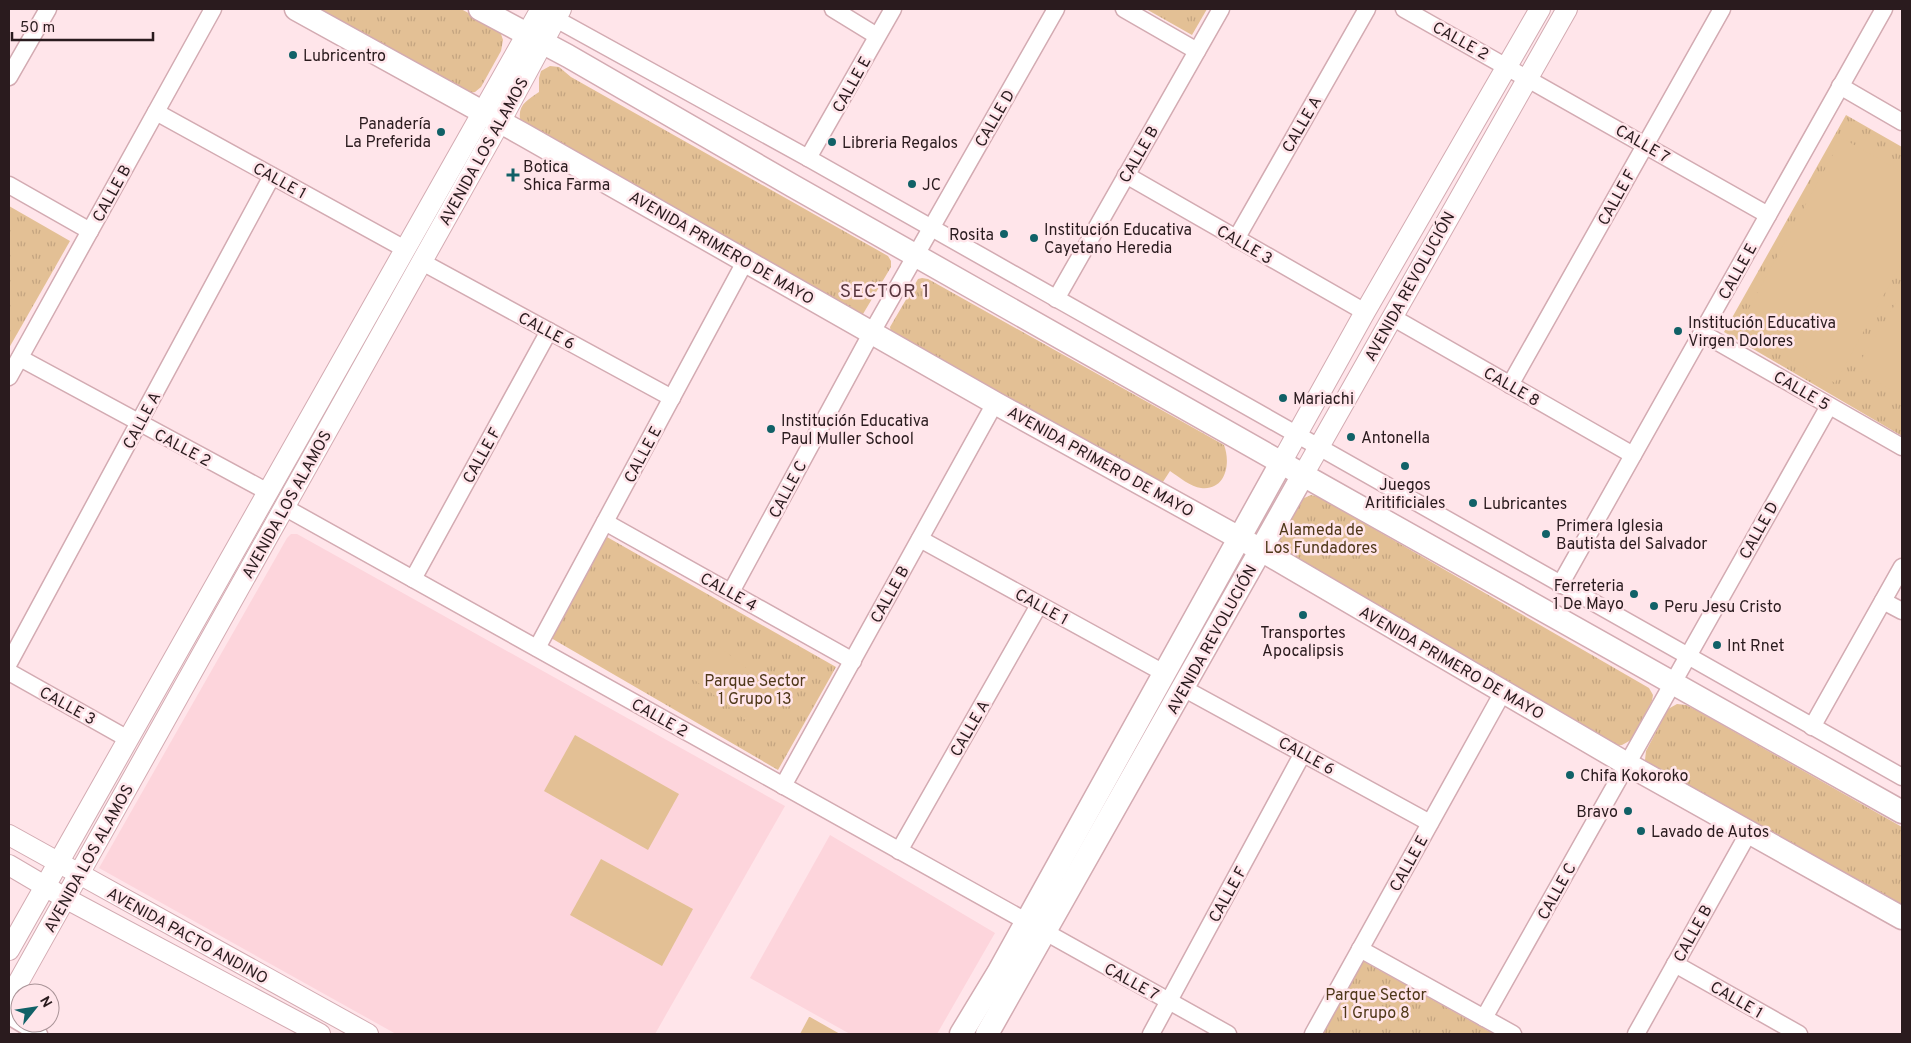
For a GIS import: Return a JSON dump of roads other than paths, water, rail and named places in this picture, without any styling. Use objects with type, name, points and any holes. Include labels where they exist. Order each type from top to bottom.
[{"type":"main road","name":"AVENIDA PRIMERO DE MAYO","points":[[296,9],[746,260],[995,403],[1261,550],[1628,764],[1902,918]]},
{"type":"main road","points":[[480,9],[568,56],[1303,476],[1902,812]]},
{"type":"main road","name":"AVENIDA REVOLUCIÓN","points":[[987,1034],[1036,927],[1164,674],[1281,463]]},
{"type":"main road","name":"AVENIDA REVOLUCIÓN","points":[[961,1034],[1036,927],[1183,688],[1303,476]]},
{"type":"street","points":[[9,77],[48,9]]},
{"type":"street","name":"CALLE B","points":[[9,378],[212,9]]},
{"type":"street","points":[[833,9],[877,36]]},
{"type":"street","name":"CALLE E","points":[[808,158],[893,9]]},
{"type":"street","name":"CALLE D","points":[[916,255],[1056,9]]},
{"type":"street","points":[[1124,9],[1197,51]]},
{"type":"street","name":"CALLE B","points":[[1056,299],[1221,9]]},
{"type":"street","name":"CALLE A","points":[[1236,239],[1367,9]]},
{"type":"street","name":"CALLE 2","points":[[1404,9],[1517,72]]},
{"type":"street","name":"AVENIDA REVOLUCIÓN","points":[[1303,476],[1392,317],[1517,72],[1540,9]]},
{"type":"street","name":"AVENIDA REVOLUCIÓN","points":[[1281,463],[1365,312],[1517,72],[1566,9]]},
{"type":"street","name":"CALLE F","points":[[1510,385],[1722,9]]},
{"type":"street","name":"CALLE E","points":[[1560,584],[1884,9]]},
{"type":"street","points":[[547,11],[1902,777]]},
{"type":"street","name":"AVENIDA LOS ALAMOS","points":[[9,999],[422,262],[491,117],[534,39],[547,11]]},
{"type":"street","name":"CALLE 7","points":[[1517,72],[1768,215]]},
{"type":"street","points":[[1840,86],[1902,122]]},
{"type":"street","name":"CALLE 1","points":[[156,112],[405,249]]},
{"type":"street","name":"AVENIDA LOS ALAMOS","points":[[9,950],[405,249],[491,117]]},
{"type":"street","name":"CALLE 3","points":[[1126,175],[1365,312]]},
{"type":"street","name":"CALLE A","points":[[9,663],[272,176]]},
{"type":"street","points":[[9,185],[90,231]]},
{"type":"street","name":"CALLE C","points":[[731,592],[872,332],[916,255]]},
{"type":"street","name":"CALLE E","points":[[537,648],[746,260]]},
{"type":"street","name":"CALLE 6","points":[[422,262],[672,398]]},
{"type":"street","name":"CALLE 8","points":[[1392,317],[1633,455]]},
{"type":"street","name":"CALLE F","points":[[413,578],[549,331]]},
{"type":"street","name":"CALLE 5","points":[[1702,333],[1902,447]]},
{"type":"street","name":"CALLE 2","points":[[20,358],[268,492]]},
{"type":"street","name":"CALLE B","points":[[784,786],[995,403]]},
{"type":"street","name":"CALLE D","points":[[1673,683],[1829,406]]},
{"type":"street","name":"CALLE 2","points":[[284,507],[1036,927]]},
{"type":"street","name":"CALLE 4","points":[[605,522],[853,661]]},
{"type":"street","name":"CALLE 1","points":[[920,539],[1164,674]]},
{"type":"street","points":[[1812,727],[1902,567]]},
{"type":"street","points":[[1883,600],[1902,611]]},
{"type":"street","name":"CALLE A","points":[[899,851],[1040,605]]},
{"type":"street","name":"CALLE 3","points":[[9,672],[128,739]]},
{"type":"street","name":"CALLE C","points":[[1484,1018],[1673,683]]},
{"type":"street","name":"CALLE 6","points":[[1183,688],[1430,823]]},
{"type":"street","name":"CALLE E","points":[[1313,1034],[1503,692]]},
{"type":"street","name":"CALLE F","points":[[1150,1034],[1303,754]]},
{"type":"street","name":"CALLE B","points":[[1636,1034],[1749,832]]},
{"type":"street","name":"AVENIDA PACTO ANDINO","points":[[9,835],[368,1034]]},
{"type":"street","name":"AVENIDA PACTO ANDINO","points":[[9,865],[65,898],[311,1032]]},
{"type":"street","name":"CALLE 7","points":[[1036,927],[1228,1034]]},
{"type":"street","points":[[1360,949],[1513,1034]]},
{"type":"street","name":"CALLE 1","points":[[1675,964],[1800,1034]]},
{"type":"street","points":[[9,1016],[39,1034]]},
{"type":"place","name":"Lubricentro","points":[[293,55]]},
{"type":"place","name":"Panadería La Preferida","points":[[441,132]]},
{"type":"place","name":"Libreria Regalos","points":[[832,142]]},
{"type":"place","name":"Botica Shica Farma","points":[[513,175]]},
{"type":"place","name":"JC","points":[[912,184]]},
{"type":"place","name":"Rosita","points":[[1004,234]]},
{"type":"place","name":"Institución Educativa Cayetano Heredia","points":[[1034,238]]},
{"type":"place","name":"Institución Educativa Virgen Dolores","points":[[1678,331]]},
{"type":"place","name":"Mariachi","points":[[1283,398]]},
{"type":"place","name":"Institución Educativa Paul Muller School","points":[[771,429]]},
{"type":"place","name":"Antonella","points":[[1351,437]]},
{"type":"place","name":"Juegos Aritificiales","points":[[1405,466]]},
{"type":"place","name":"Lubricantes","points":[[1473,503]]},
{"type":"place","name":"Primera Iglesia Bautista del Salvador","points":[[1546,534]]},
{"type":"place","name":"Ferreteria 1 De Mayo","points":[[1634,594]]},
{"type":"place","name":"Peru Jesu Cristo","points":[[1654,606]]},
{"type":"place","name":"Transportes Apocalipsis","points":[[1303,615]]},
{"type":"place","name":"Int Rnet","points":[[1717,645]]},
{"type":"place","name":"Chifa Kokoroko","points":[[1570,775]]},
{"type":"place","name":"Bravo","points":[[1628,811]]},
{"type":"place","name":"Lavado de Autos","points":[[1641,831]]},
{"type":"district","name":"SECTOR 1","points":[[885,290]]},
{"type":"park label","name":"Alameda de Los Fundadores","points":[[1321,538]]},
{"type":"park label","name":"Parque Sector 1 Grupo 13","points":[[755,689]]},
{"type":"park label","name":"Parque Sector 1 Grupo 8","points":[[1376,1003]]}]
